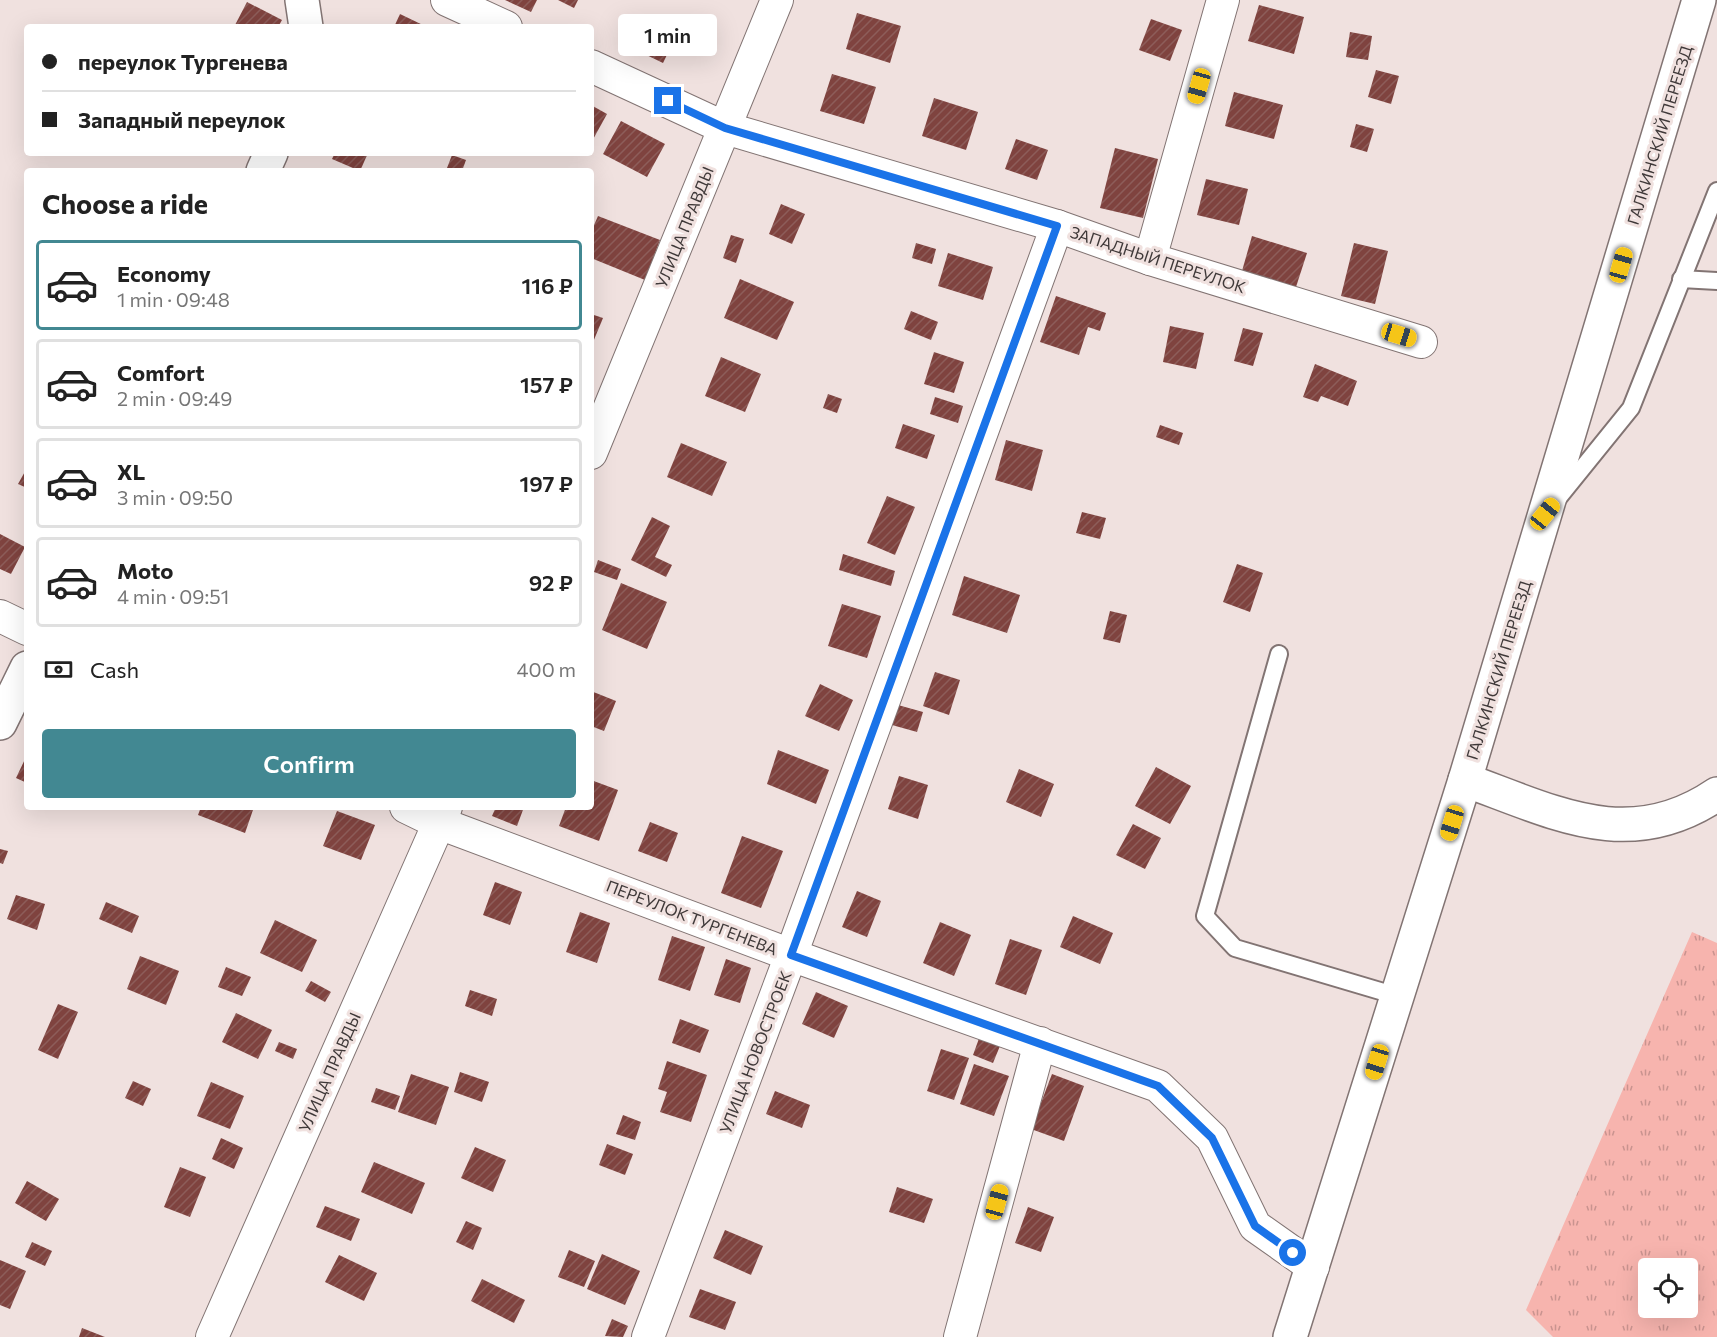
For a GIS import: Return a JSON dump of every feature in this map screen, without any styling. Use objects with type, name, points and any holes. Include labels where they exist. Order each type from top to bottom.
[{"type":"main road","points":[[302,0],[306,24]]},
{"type":"main road","name":"ГАЛКИНСКИЙ ПЕРЕЕЗД","points":[[1290,1337],[1465,780],[1699,0]]},
{"type":"main road","points":[[0,723],[24,674]]},
{"type":"main road","points":[[1465,780],[1570,817],[1604,825],[1642,824],[1674,818],[1717,794]]},
{"type":"street","points":[[447,0],[499,24]]},
{"type":"street","name":"УЛИЦА ПРАВДЫ","points":[[594,446],[777,0]]},
{"type":"street","points":[[1150,259],[1223,0]]},
{"type":"street","name":"ЗАПАДНЫЙ ПЕРЕУЛОК","points":[[594,67],[725,128],[1057,226],[1150,259],[1421,342]]},
{"type":"street","name":"УЛИЦА НОВОСТРОЕК","points":[[648,1337],[791,955],[1057,226]]},
{"type":"street","points":[[0,616],[24,628]]},
{"type":"street","name":"ПЕРЕУЛОК ТУРГЕНЕВА","points":[[420,810],[443,815],[791,955],[1158,1086],[1212,1138],[1255,1226],[1312,1267]]},
{"type":"street","name":"УЛИЦА ПРАВДЫ","points":[[212,1337],[443,815]]},
{"type":"street","points":[[960,1337],[1040,1043]]},
{"type":"lane","points":[[1545,514],[1631,408],[1717,191]]},
{"type":"lane","points":[[1681,279],[1717,281]]},
{"type":"lane","points":[[1279,654],[1205,916],[1235,948],[1397,996]]},
{"type":"green space","points":[[1692,932],[1717,943],[1717,1337],[1553,1337],[1526,1310]]},
{"type":"building","points":[[505,0],[537,0],[531,12]]},
{"type":"building","points":[[558,0],[578,0],[574,8]]},
{"type":"building","points":[[247,2],[282,20],[280,24],[236,24]]},
{"type":"building","points":[[1259,5],[1304,17],[1294,54],[1248,41]]},
{"type":"building","points":[[857,13],[901,26],[890,63],[846,49]]},
{"type":"building","points":[[400,14],[421,24],[395,24]]},
{"type":"building","points":[[646,14],[679,30],[663,63],[630,47]]},
{"type":"building","points":[[1151,19],[1182,30],[1170,61],[1139,50]]},
{"type":"building","points":[[1350,32],[1372,36],[1368,60],[1346,57]]},
{"type":"building","points":[[1376,70],[1399,76],[1391,104],[1368,97]]},
{"type":"building","points":[[832,74],[876,87],[864,124],[820,111]]},
{"type":"building","points":[[1234,92],[1283,105],[1274,139],[1225,126]]},
{"type":"building","points":[[934,98],[978,112],[966,150],[922,136]]},
{"type":"building","points":[[594,107],[607,114],[594,138]]},
{"type":"building","points":[[621,121],[665,144],[647,177],[603,154]]},
{"type":"building","points":[[1356,124],[1374,129],[1367,152],[1350,147]]},
{"type":"building","points":[[1016,139],[1048,150],[1037,180],[1005,169]]},
{"type":"building","points":[[1115,148],[1158,159],[1143,218],[1100,208]]},
{"type":"building","points":[[334,156],[367,156],[361,168],[353,168],[332,159]]},
{"type":"building","points":[[452,156],[466,160],[463,168],[447,168]]},
{"type":"building","points":[[1206,179],[1248,189],[1239,225],[1197,215]]},
{"type":"building","points":[[781,204],[805,214],[792,244],[769,234]]},
{"type":"building","points":[[598,216],[660,240],[645,280],[594,259],[594,225]]},
{"type":"building","points":[[731,235],[744,239],[736,263],[723,258]]},
{"type":"building","points":[[1252,236],[1307,253],[1296,287],[1242,271]]},
{"type":"building","points":[[916,243],[936,249],[932,264],[912,258]]},
{"type":"building","points":[[1354,243],[1388,251],[1375,304],[1341,296]]},
{"type":"building","points":[[948,253],[993,267],[983,300],[938,286]]},
{"type":"building","points":[[740,279],[794,302],[777,340],[724,318]]},
{"type":"building","points":[[1056,296],[1106,313],[1100,331],[1088,327],[1079,355],[1040,342]]},
{"type":"building","points":[[911,311],[938,322],[931,340],[904,329]]},
{"type":"building","points":[[594,315],[603,318],[594,340]]},
{"type":"building","points":[[1170,326],[1204,333],[1196,369],[1163,362]]},
{"type":"building","points":[[1243,328],[1263,333],[1253,366],[1234,361]]},
{"type":"building","points":[[934,352],[964,362],[954,393],[924,384]]},
{"type":"building","points":[[721,357],[761,374],[745,412],[705,396]]},
{"type":"building","points":[[1315,364],[1357,381],[1348,406],[1321,396],[1318,402],[1303,397]]},
{"type":"building","points":[[828,394],[842,399],[837,413],[823,408]]},
{"type":"building","points":[[935,397],[963,406],[958,423],[930,414]]},
{"type":"building","points":[[903,424],[935,435],[927,459],[895,448]]},
{"type":"building","points":[[1160,425],[1183,433],[1179,445],[1156,437]]},
{"type":"building","points":[[1006,440],[1043,450],[1032,491],[995,480]]},
{"type":"building","points":[[681,443],[727,462],[712,496],[667,477]]},
{"type":"building","points":[[24,473],[24,487],[18,484]]},
{"type":"building","points":[[887,496],[915,507],[895,555],[867,543]]},
{"type":"building","points":[[1082,512],[1106,518],[1100,539],[1076,533]]},
{"type":"building","points":[[652,517],[670,526],[655,557],[672,565],[666,577],[631,560]]},
{"type":"building","points":[[0,534],[24,546],[24,549],[11,574],[0,569]]},
{"type":"building","points":[[843,554],[895,571],[891,586],[839,570]]},
{"type":"building","points":[[598,560],[621,569],[617,580],[594,572]]},
{"type":"building","points":[[1237,564],[1263,573],[1250,612],[1223,602]]},
{"type":"building","points":[[964,576],[1020,595],[1007,633],[952,615]]},
{"type":"building","points":[[621,583],[667,602],[647,649],[602,630]]},
{"type":"building","points":[[842,604],[881,616],[867,658],[828,646]]},
{"type":"building","points":[[1110,611],[1127,615],[1120,643],[1103,639]]},
{"type":"building","points":[[935,672],[960,680],[949,715],[923,706]]},
{"type":"building","points":[[820,684],[853,700],[839,731],[805,716]]},
{"type":"building","points":[[594,692],[616,701],[604,731],[594,727]]},
{"type":"building","points":[[898,705],[923,712],[917,732],[892,725]]},
{"type":"building","points":[[778,750],[829,770],[816,804],[767,784]]},
{"type":"building","points":[[24,761],[24,782],[16,778]]},
{"type":"building","points":[[1156,767],[1191,786],[1170,824],[1135,806]]},
{"type":"building","points":[[1019,769],[1054,784],[1041,817],[1006,802]]},
{"type":"building","points":[[899,776],[928,785],[918,819],[888,809]]},
{"type":"building","points":[[594,781],[618,790],[599,841],[559,826],[565,810],[594,810]]},
{"type":"building","points":[[200,810],[253,810],[245,833],[198,815]]},
{"type":"building","points":[[495,810],[523,810],[517,826],[492,816]]},
{"type":"building","points":[[337,811],[375,825],[361,860],[323,846]]},
{"type":"building","points":[[650,822],[678,833],[667,862],[638,851]]},
{"type":"building","points":[[1133,824],[1161,838],[1145,869],[1116,855]]},
{"type":"building","points":[[742,836],[783,851],[761,908],[721,893]]},
{"type":"building","points":[[0,849],[8,851],[3,864],[0,863]]},
{"type":"building","points":[[495,882],[522,892],[510,925],[483,915]]},
{"type":"building","points":[[857,891],[881,901],[867,937],[842,927]]},
{"type":"building","points":[[16,895],[45,904],[37,930],[7,919]]},
{"type":"building","points":[[106,902],[139,916],[132,933],[99,919]]},
{"type":"building","points":[[580,912],[610,923],[597,963],[566,952]]},
{"type":"building","points":[[1073,916],[1113,933],[1100,964],[1060,947]]},
{"type":"building","points":[[275,920],[317,940],[302,972],[260,953]]},
{"type":"building","points":[[940,922],[971,935],[954,976],[923,963]]},
{"type":"building","points":[[672,936],[705,947],[690,991],[658,980]]},
{"type":"building","points":[[1010,939],[1042,950],[1026,995],[995,984]]},
{"type":"building","points":[[140,956],[179,971],[166,1005],[127,989]]},
{"type":"building","points":[[726,959],[751,968],[740,1003],[714,995]]},
{"type":"building","points":[[226,967],[251,977],[242,996],[218,987]]},
{"type":"building","points":[[311,981],[331,992],[325,1002],[305,991]]},
{"type":"building","points":[[470,990],[497,999],[492,1016],[465,1006]]},
{"type":"building","points":[[816,992],[848,1006],[834,1038],[802,1024]]},
{"type":"building","points":[[58,1004],[78,1012],[58,1059],[38,1050]]},
{"type":"building","points":[[236,1013],[272,1030],[258,1059],[222,1042]]},
{"type":"building","points":[[680,1019],[709,1030],[700,1053],[672,1043]]},
{"type":"building","points":[[981,1033],[1002,1041],[993,1063],[973,1055]]},
{"type":"building","points":[[279,1042],[297,1049],[293,1059],[275,1051]]},
{"type":"building","points":[[941,1049],[969,1058],[954,1100],[927,1091]]},
{"type":"building","points":[[667,1061],[707,1075],[691,1122],[660,1112],[667,1092],[658,1089]]},
{"type":"building","points":[[974,1064],[1009,1076],[994,1116],[960,1104]]},
{"type":"building","points":[[460,1072],[489,1082],[482,1102],[454,1092]]},
{"type":"building","points":[[411,1074],[449,1087],[436,1125],[398,1112]]},
{"type":"building","points":[[1052,1074],[1084,1086],[1064,1141],[1031,1129]]},
{"type":"building","points":[[133,1081],[151,1089],[143,1106],[125,1098]]},
{"type":"building","points":[[211,1082],[244,1096],[230,1129],[197,1116]]},
{"type":"building","points":[[376,1088],[400,1096],[395,1110],[371,1102]]},
{"type":"building","points":[[775,1091],[810,1105],[802,1128],[766,1114]]},
{"type":"building","points":[[623,1115],[641,1122],[635,1140],[616,1134]]},
{"type":"building","points":[[221,1138],[243,1148],[234,1169],[212,1159]]},
{"type":"building","points":[[607,1144],[633,1154],[625,1175],[599,1165]]},
{"type":"building","points":[[475,1147],[506,1160],[493,1192],[461,1178]]},
{"type":"building","points":[[374,1162],[425,1183],[412,1214],[361,1192]]},
{"type":"building","points":[[180,1167],[206,1177],[190,1217],[164,1207]]},
{"type":"building","points":[[27,1181],[59,1199],[46,1221],[15,1203]]},
{"type":"building","points":[[897,1187],[933,1199],[924,1223],[889,1212]]},
{"type":"building","points":[[325,1206],[360,1219],[351,1241],[316,1227]]},
{"type":"building","points":[[1028,1207],[1054,1217],[1041,1252],[1015,1243]]},
{"type":"building","points":[[466,1221],[482,1228],[473,1250],[456,1242]]},
{"type":"building","points":[[725,1230],[763,1246],[751,1275],[713,1258]]},
{"type":"building","points":[[32,1242],[52,1251],[45,1266],[25,1257]]},
{"type":"building","points":[[569,1250],[595,1261],[584,1287],[558,1277]]},
{"type":"building","points":[[602,1254],[640,1271],[625,1305],[587,1289]]},
{"type":"building","points":[[339,1255],[377,1273],[364,1301],[325,1282]]},
{"type":"building","points":[[0,1260],[26,1271],[10,1309],[0,1305]]},
{"type":"building","points":[[482,1279],[525,1300],[514,1323],[471,1301]]},
{"type":"building","points":[[700,1289],[736,1302],[725,1330],[689,1317]]},
{"type":"building","points":[[612,1319],[628,1326],[623,1337],[605,1336]]},
{"type":"building","points":[[82,1328],[105,1337],[79,1337]]},
{"type":"route","points":[[668,101],[725,128],[1057,226],[791,955],[1158,1086],[1212,1138],[1255,1226],[1293,1253]]}]
